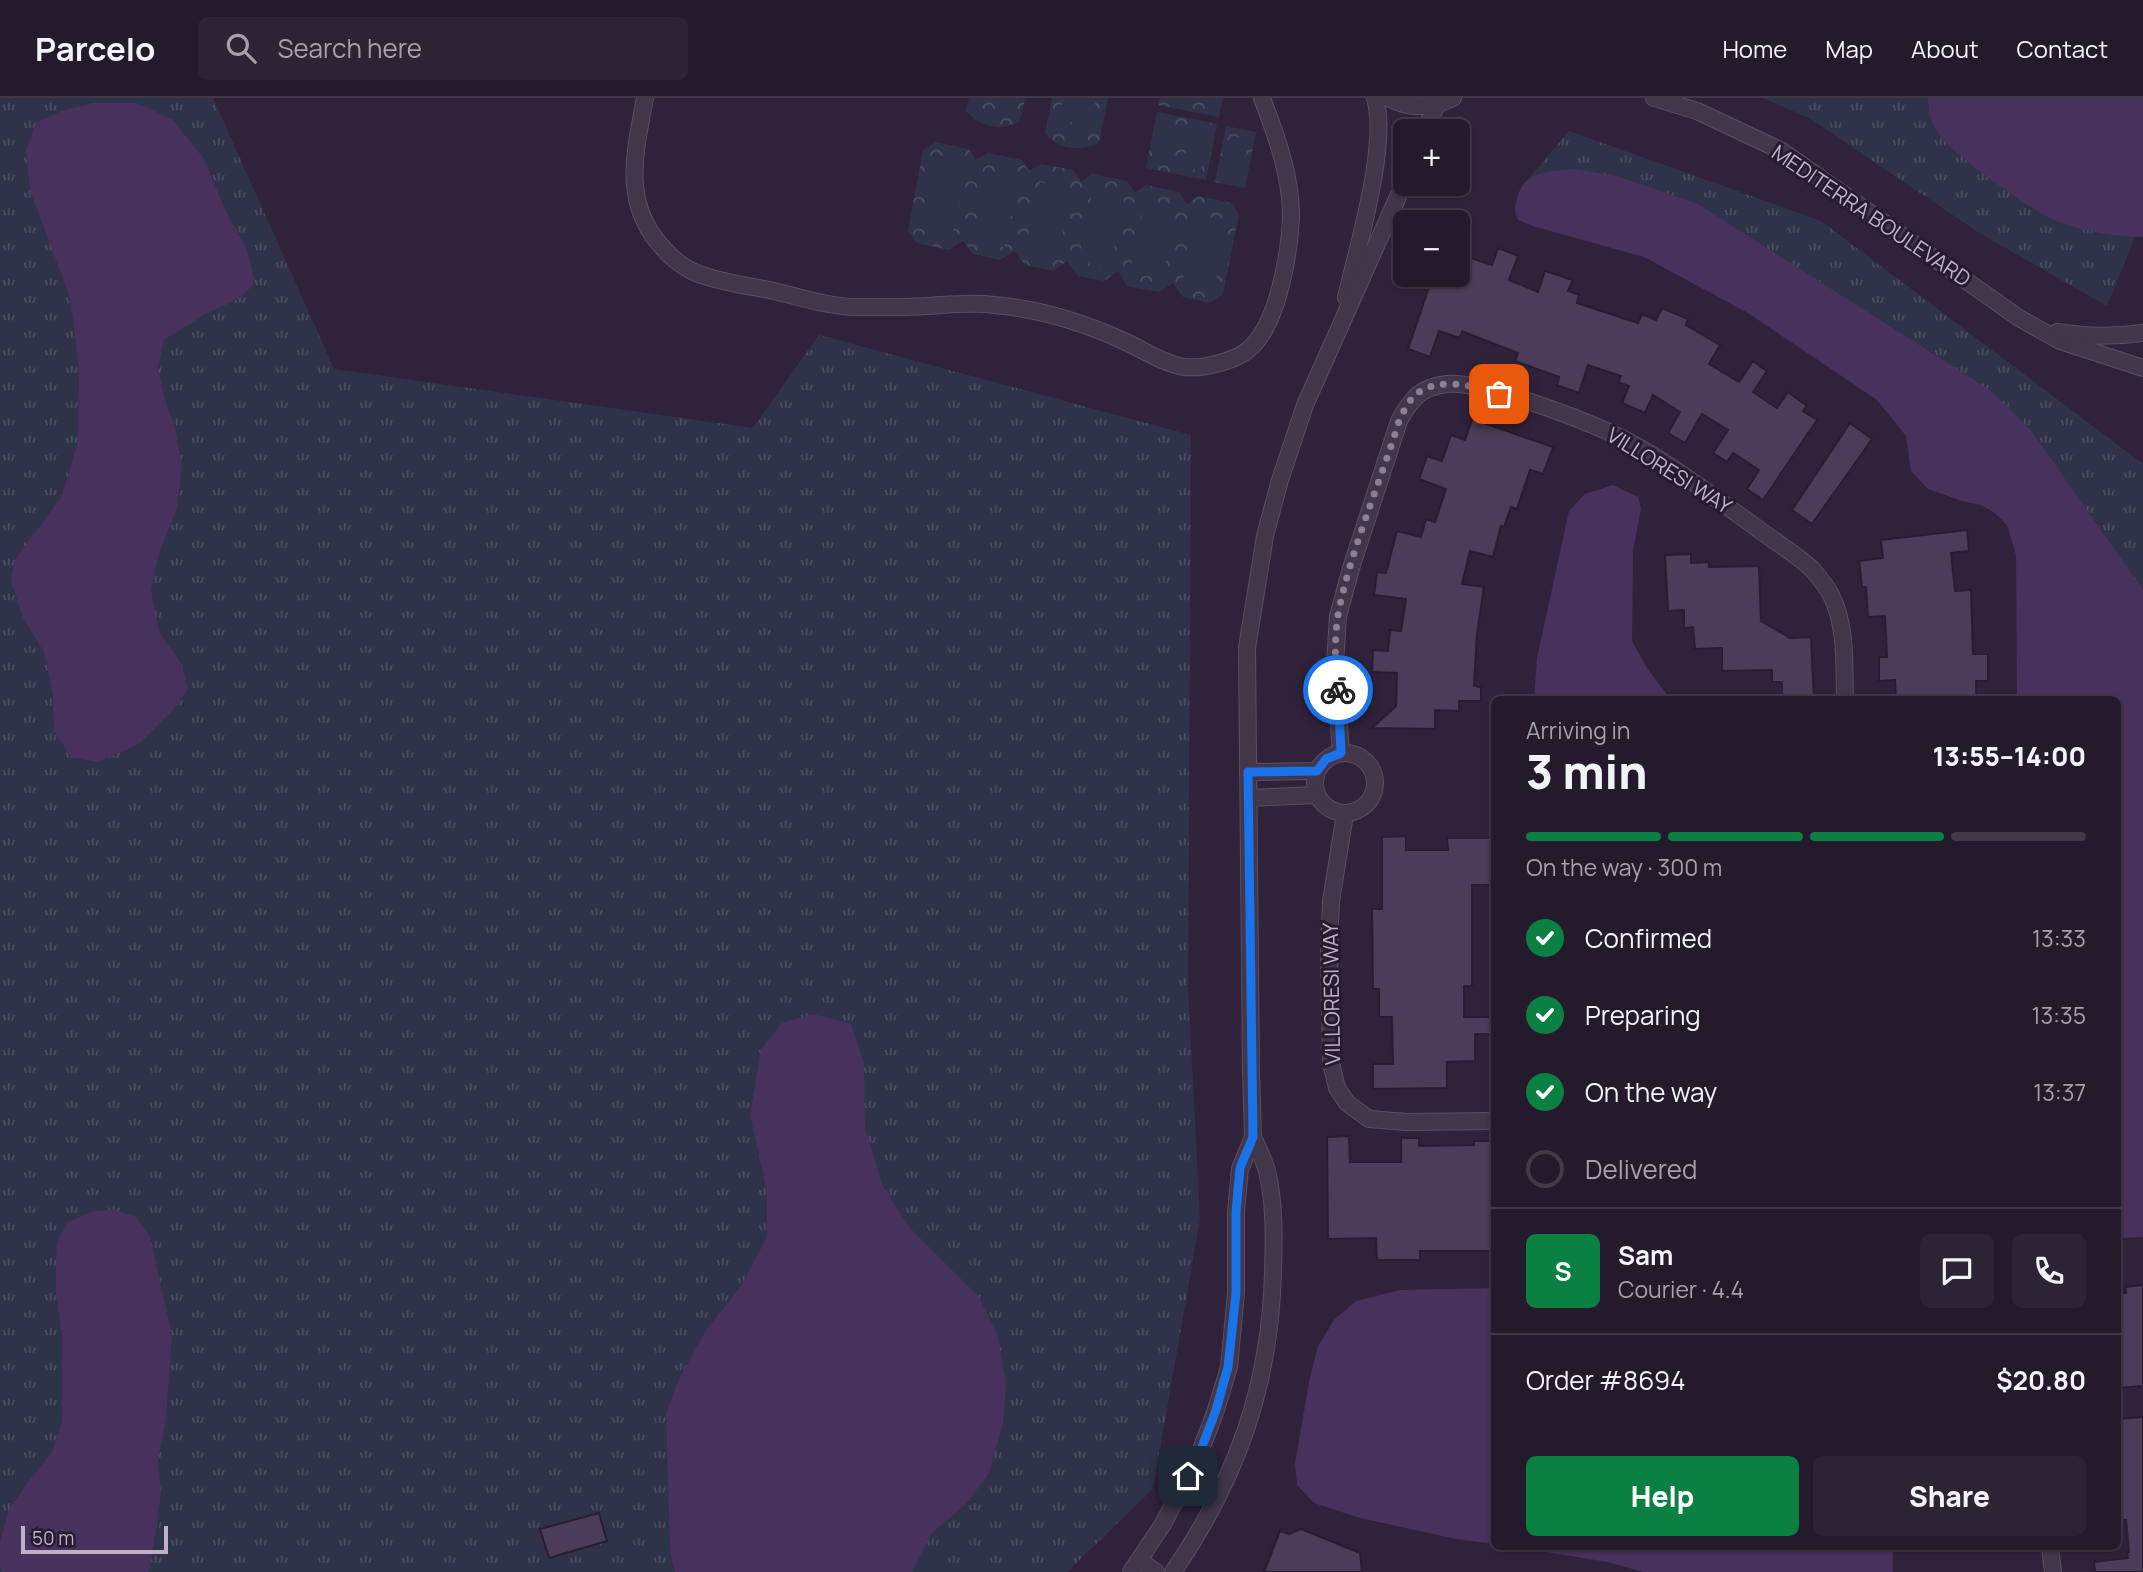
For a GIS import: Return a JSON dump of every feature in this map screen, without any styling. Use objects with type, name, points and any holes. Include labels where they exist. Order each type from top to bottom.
[{"type":"street","points":[[645,98],[633,164],[634,185],[640,210],[649,231],[661,247],[676,261],[700,275],[855,307],[992,304],[1033,310],[1073,321],[1125,341],[1161,359],[1187,367],[1205,367],[1234,359],[1245,352],[1263,332],[1277,295],[1291,215],[1282,159],[1262,98]]},
{"type":"street","points":[[1338,330],[1373,174],[1379,129],[1375,98]]},
{"type":"street","points":[[1389,98],[1400,104],[1419,108],[1437,105],[1453,98]]},
{"type":"street","name":"MEDITERRA BOULEVARD","points":[[1640,98],[1656,99],[1697,111],[1782,152],[2019,318],[2060,341],[2143,368]]},
{"type":"street","points":[[1430,119],[1437,105]]},
{"type":"street","points":[[1173,1572],[1196,1538],[1233,1468],[1267,1353],[1272,1305],[1272,1198],[1267,1170],[1253,1137],[1248,798],[1248,648],[1265,536],[1305,405],[1398,196]]},
{"type":"street","name":"MEDITERRA BOULEVARD","points":[[2038,328],[2080,336],[2114,337],[2143,333]]},
{"type":"street","name":"VILLORESI WAY","points":[[1341,753],[1335,664],[1338,617],[1352,565],[1399,421],[1411,399],[1427,388],[1447,384],[1474,386],[1611,433],[1666,465],[1812,569],[1830,594],[1838,617],[1843,643],[1845,696]]},
{"type":"street","points":[[1341,753],[1356,754],[1365,760],[1376,778],[1372,798],[1366,806],[1357,812],[1345,814],[1328,809],[1317,795],[1314,782],[1317,771],[1326,759],[1341,753]]},
{"type":"street","points":[[1248,772],[1317,771]]},
{"type":"street","points":[[1248,798],[1317,795]]},
{"type":"street","name":"VILLORESI WAY","points":[[1345,814],[1331,901],[1329,947],[1331,1063],[1337,1088],[1347,1103],[1369,1119],[1407,1122],[1491,1121]]},
{"type":"street","points":[[1156,1572],[1135,1566],[1163,1524],[1200,1452],[1228,1367],[1235,1305],[1236,1212],[1240,1168],[1253,1137]]},
{"type":"street","points":[[2050,1550],[2053,1572]]},
{"type":"green space","points":[[0,98],[213,98],[334,369],[753,428],[819,335],[1191,435],[1188,988],[1200,1219],[1153,1489],[1067,1572],[0,1572]]},
{"type":"green space","points":[[969,98],[1025,98],[1020,121],[999,127],[984,124],[966,111]]},
{"type":"green space","points":[[1052,98],[1108,98],[1099,143],[1085,148],[1070,148],[1051,139],[1045,133]]},
{"type":"green space","points":[[1063,98],[1096,98],[1091,126],[1059,120]]},
{"type":"green space","points":[[1160,98],[1223,98],[1219,117],[1158,105]]},
{"type":"green space","points":[[1763,98],[2007,98],[2143,217],[2107,306],[1978,232],[1809,118]]},
{"type":"green space","points":[[1157,112],[1217,124],[1206,180],[1146,168]]},
{"type":"green space","points":[[1161,122],[1179,126],[1171,165],[1153,161]]},
{"type":"green space","points":[[1226,126],[1256,132],[1245,188],[1215,182]]},
{"type":"green space","points":[[1191,128],[1209,132],[1201,171],[1183,167]]},
{"type":"green space","points":[[1569,131],[1821,221],[2143,464],[2143,963],[2121,732],[2121,696],[2116,696],[1990,462],[1530,177]]},
{"type":"green space","points":[[1231,136],[1249,140],[1241,178],[1223,175]]},
{"type":"green space","points":[[936,142],[969,149],[976,160],[988,153],[1022,160],[1029,171],[1041,164],[1073,170],[1081,181],[1092,174],[1127,181],[1135,193],[1146,185],[1179,192],[1187,204],[1199,196],[1232,203],[1239,214],[1223,294],[1210,303],[1183,297],[1173,283],[1159,292],[1127,286],[1118,271],[1104,281],[1078,276],[1067,261],[1053,271],[1025,265],[1014,251],[1000,260],[973,254],[963,241],[949,250],[917,243],[908,231],[923,150]]},
{"type":"green space","points":[[934,161],[967,168],[952,236],[920,229]]},
{"type":"green space","points":[[986,172],[1019,179],[1004,247],[972,240]]},
{"type":"green space","points":[[1040,182],[1072,189],[1058,257],[1025,250]]},
{"type":"green space","points":[[1092,194],[1124,200],[1110,268],[1078,261]]},
{"type":"green space","points":[[1144,204],[1176,211],[1162,279],[1130,272]]},
{"type":"green space","points":[[1197,215],[1229,221],[1214,290],[1182,283]]},
{"type":"shaded area","points":[[1928,98],[2143,98],[2143,237],[2111,235],[2079,228],[2059,222],[2032,207],[1994,182],[1946,142],[1933,125]]},
{"type":"shaded area","points":[[95,103],[136,103],[172,119],[204,159],[226,212],[247,249],[255,283],[239,299],[207,313],[164,340],[158,367],[164,397],[175,428],[182,466],[177,508],[159,553],[151,590],[159,632],[181,663],[188,689],[174,709],[139,744],[98,762],[71,757],[54,731],[53,695],[44,652],[23,618],[11,581],[15,559],[61,498],[78,442],[79,367],[70,297],[30,190],[26,151],[36,123],[61,111]]},
{"type":"shaded area","points":[[1574,169],[1620,177],[1698,204],[1990,390],[2030,429],[2143,590],[2143,1237],[2121,1238],[2121,696],[2017,696],[2016,555],[2007,525],[1995,513],[1981,505],[1928,489],[1911,471],[1906,436],[1877,400],[1748,313],[1644,257],[1518,220],[1515,211],[1520,189],[1532,177],[1547,172]]},
{"type":"shaded area","points":[[1613,485],[1638,497],[1641,509],[1633,550],[1632,641],[1647,668],[1668,696],[1534,696],[1537,658],[1569,511],[1585,494]]},
{"type":"shaded area","points":[[813,1014],[851,1024],[864,1063],[865,1128],[883,1186],[909,1227],[979,1297],[998,1336],[1006,1385],[1003,1423],[989,1473],[966,1504],[931,1534],[912,1572],[675,1572],[670,1551],[666,1413],[679,1379],[706,1330],[741,1286],[767,1237],[767,1190],[750,1115],[761,1049],[782,1023]]},
{"type":"shaded area","points":[[113,1209],[136,1217],[150,1237],[172,1335],[166,1418],[158,1461],[161,1493],[150,1569],[147,1572],[2,1572],[0,1543],[9,1510],[52,1452],[62,1422],[62,1335],[56,1293],[57,1243],[66,1223],[91,1212]]},
{"type":"shaded area","points":[[1491,1288],[1491,1544],[1456,1539],[1360,1518],[1314,1503],[1297,1485],[1295,1464],[1318,1346],[1334,1320],[1356,1301],[1400,1290]]},
{"type":"shaded area","points":[[1533,1550],[1893,1550],[1893,1572],[1643,1572],[1608,1562]]},
{"type":"building","points":[[1498,248],[1518,256],[1509,280],[1538,292],[1545,271],[1573,280],[1568,291],[1579,295],[1577,303],[1638,323],[1642,314],[1656,320],[1662,308],[1688,319],[1686,325],[1720,345],[1709,364],[1739,382],[1753,361],[1767,371],[1753,392],[1777,408],[1788,392],[1807,406],[1803,411],[1817,420],[1763,500],[1747,489],[1759,470],[1733,453],[1727,462],[1713,453],[1728,430],[1702,414],[1685,443],[1668,433],[1680,412],[1653,395],[1645,413],[1622,403],[1629,386],[1618,382],[1621,376],[1588,365],[1579,393],[1557,385],[1559,377],[1515,361],[1518,353],[1462,331],[1460,338],[1439,331],[1430,357],[1408,349],[1429,287],[1470,287],[1470,258],[1492,265]]},
{"type":"building","points":[[1472,419],[1553,447],[1543,474],[1530,470],[1517,509],[1511,507],[1504,527],[1501,526],[1493,557],[1470,551],[1462,584],[1484,587],[1477,634],[1474,686],[1481,687],[1481,701],[1459,701],[1459,711],[1435,710],[1435,729],[1372,728],[1396,706],[1397,673],[1372,672],[1373,650],[1388,651],[1390,630],[1401,631],[1406,599],[1374,595],[1377,572],[1386,573],[1397,531],[1421,537],[1426,519],[1435,522],[1446,489],[1419,479],[1427,456],[1442,461],[1451,435],[1465,440]]},
{"type":"building","points":[[1850,423],[1872,439],[1812,524],[1792,510]]},
{"type":"building","points":[[1967,530],[1969,551],[1951,553],[1955,591],[1971,590],[1973,654],[1988,654],[1988,681],[1976,681],[1976,696],[1896,696],[1895,680],[1879,681],[1879,657],[1887,657],[1885,616],[1868,617],[1866,587],[1862,587],[1859,561],[1883,558],[1881,540]]},
{"type":"building","points":[[1691,554],[1691,563],[1709,562],[1709,567],[1759,566],[1761,621],[1790,638],[1811,637],[1814,696],[1782,696],[1782,682],[1772,682],[1772,670],[1722,671],[1722,648],[1695,649],[1693,627],[1684,628],[1684,610],[1668,611],[1665,555]]},
{"type":"building","points":[[1406,836],[1406,850],[1448,850],[1447,838],[1490,838],[1490,885],[1472,885],[1472,986],[1464,986],[1464,1017],[1491,1017],[1491,1034],[1475,1034],[1475,1061],[1447,1062],[1447,1088],[1373,1089],[1373,1064],[1393,1064],[1392,1017],[1379,1017],[1379,989],[1373,989],[1372,909],[1382,909],[1382,837]]},
{"type":"building","points":[[1349,1136],[1350,1162],[1401,1162],[1401,1138],[1419,1138],[1419,1146],[1474,1145],[1474,1141],[1491,1141],[1491,1251],[1420,1251],[1420,1260],[1377,1260],[1376,1238],[1328,1239],[1327,1137]]},
{"type":"building","points":[[2143,1285],[2143,1386],[2121,1388],[2121,1294],[2126,1293],[2125,1287]]},
{"type":"building","points":[[2143,1417],[2143,1572],[2095,1572],[2094,1562],[2128,1558],[2126,1520],[2121,1520],[2121,1419]]},
{"type":"building","points":[[599,1513],[607,1541],[549,1558],[540,1529]]},
{"type":"building","points":[[1301,1529],[1360,1553],[1362,1572],[1264,1572],[1280,1531],[1289,1534]]},
{"type":"way so far","points":[[1338,690],[1335,664],[1338,617],[1399,421],[1411,399],[1427,388],[1447,384],[1474,386],[1499,394]]},
{"type":"route","points":[[1188,1476],[1216,1410],[1228,1367],[1236,1293],[1236,1212],[1240,1168],[1253,1137],[1248,772],[1317,771],[1326,759],[1341,753],[1338,690]]}]
